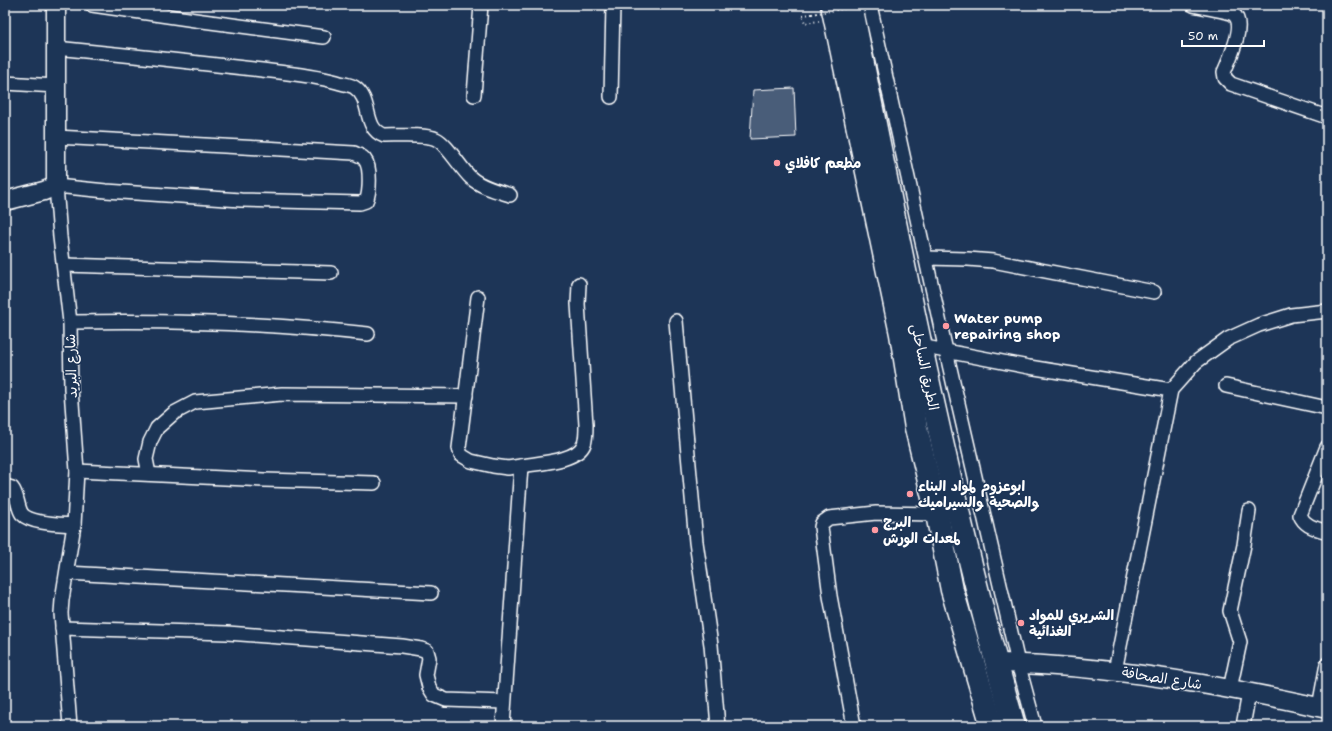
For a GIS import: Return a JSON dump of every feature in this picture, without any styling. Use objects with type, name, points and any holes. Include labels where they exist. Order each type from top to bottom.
[{"type":"highway","name":"الطريق الساحلى","points":[[832,5],[901,334],[916,428],[937,514],[952,590],[992,726]]},
{"type":"highway","name":"الطريق الساحلى","points":[[851,5],[920,346],[957,512],[1014,726]]},
{"type":"street","name":"شارع البريد","points":[[56,5],[56,186],[70,322],[77,470],[74,525],[62,600],[62,628],[70,726]]},
{"type":"street","points":[[92,5],[324,37]]},
{"type":"street","points":[[474,95],[481,5]]},
{"type":"street","points":[[611,97],[613,5]]},
{"type":"street","points":[[870,5],[946,350],[1018,663],[1035,726]]},
{"type":"street","points":[[1193,5],[1233,14],[1238,20],[1239,28],[1224,72],[1225,78],[1231,84],[1327,117]]},
{"type":"street","points":[[56,48],[312,76],[354,87],[362,95],[371,123],[374,130],[378,134],[384,136],[426,137],[436,139],[472,179],[487,187],[510,195]]},
{"type":"street","points":[[5,83],[56,86]]},
{"type":"street","points":[[5,201],[44,191],[56,186],[106,191],[242,200],[360,203],[366,201],[369,196],[369,173],[367,161],[364,157],[354,153],[56,137]]},
{"type":"street","points":[[926,258],[992,261],[1154,292]]},
{"type":"street","points":[[64,265],[331,273]]},
{"type":"street","points":[[478,297],[459,448],[461,455],[471,461],[508,468],[557,461],[574,455],[584,445],[586,425],[578,284]]},
{"type":"street","points":[[1115,671],[1171,390],[1196,362],[1228,339],[1260,325],[1291,315],[1327,311]]},
{"type":"street","points":[[70,322],[126,321],[309,328],[368,334]]},
{"type":"street","points":[[676,321],[696,542],[711,645],[718,726]]},
{"type":"street","points":[[920,346],[1029,367],[1171,390]]},
{"type":"street","points":[[1226,386],[1327,408]]},
{"type":"street","points":[[149,474],[146,459],[150,442],[157,428],[174,413],[195,402],[282,394],[466,396]]},
{"type":"street","points":[[1327,447],[1300,515],[1303,522],[1309,526],[1327,532]]},
{"type":"street","points":[[503,726],[521,466]]},
{"type":"street","points":[[77,470],[264,480],[374,483]]},
{"type":"street","points":[[5,486],[12,488],[15,492],[22,513],[27,518],[37,521],[74,525]]},
{"type":"street","points":[[1230,689],[1240,642],[1230,611],[1244,545],[1249,511]]},
{"type":"street","points":[[854,726],[830,596],[821,527],[822,523],[829,518],[876,513],[937,514]]},
{"type":"street","points":[[67,573],[431,593]]},
{"type":"street","points":[[62,628],[227,633],[402,646],[421,649],[427,651],[429,658],[426,675],[429,687],[434,695],[446,700],[504,702]]},
{"type":"street","name":"شارع الصحافة","points":[[996,663],[1018,663],[1115,671],[1230,689],[1323,708]]},
{"type":"street","points":[[1323,708],[1327,664]]},
{"type":"street","points":[[1243,726],[1249,693]]},
{"type":"path","points":[[812,22],[805,23],[802,15],[865,5]]},
{"type":"building","points":[[794,88],[796,137],[750,139],[753,90]]},
{"type":"place","name":"مطعم كافلاي","points":[[777,163]]},
{"type":"place","name":"Water pump repairing shop","points":[[946,326]]},
{"type":"place","name":"ابوعزوم لمواد البناء والصحية والسيراميك","points":[[910,494]]},
{"type":"place","name":"البرج لمعدات الورش","points":[[875,530]]},
{"type":"place","name":"الشريري للمواد الغذائية","points":[[1021,623]]}]
